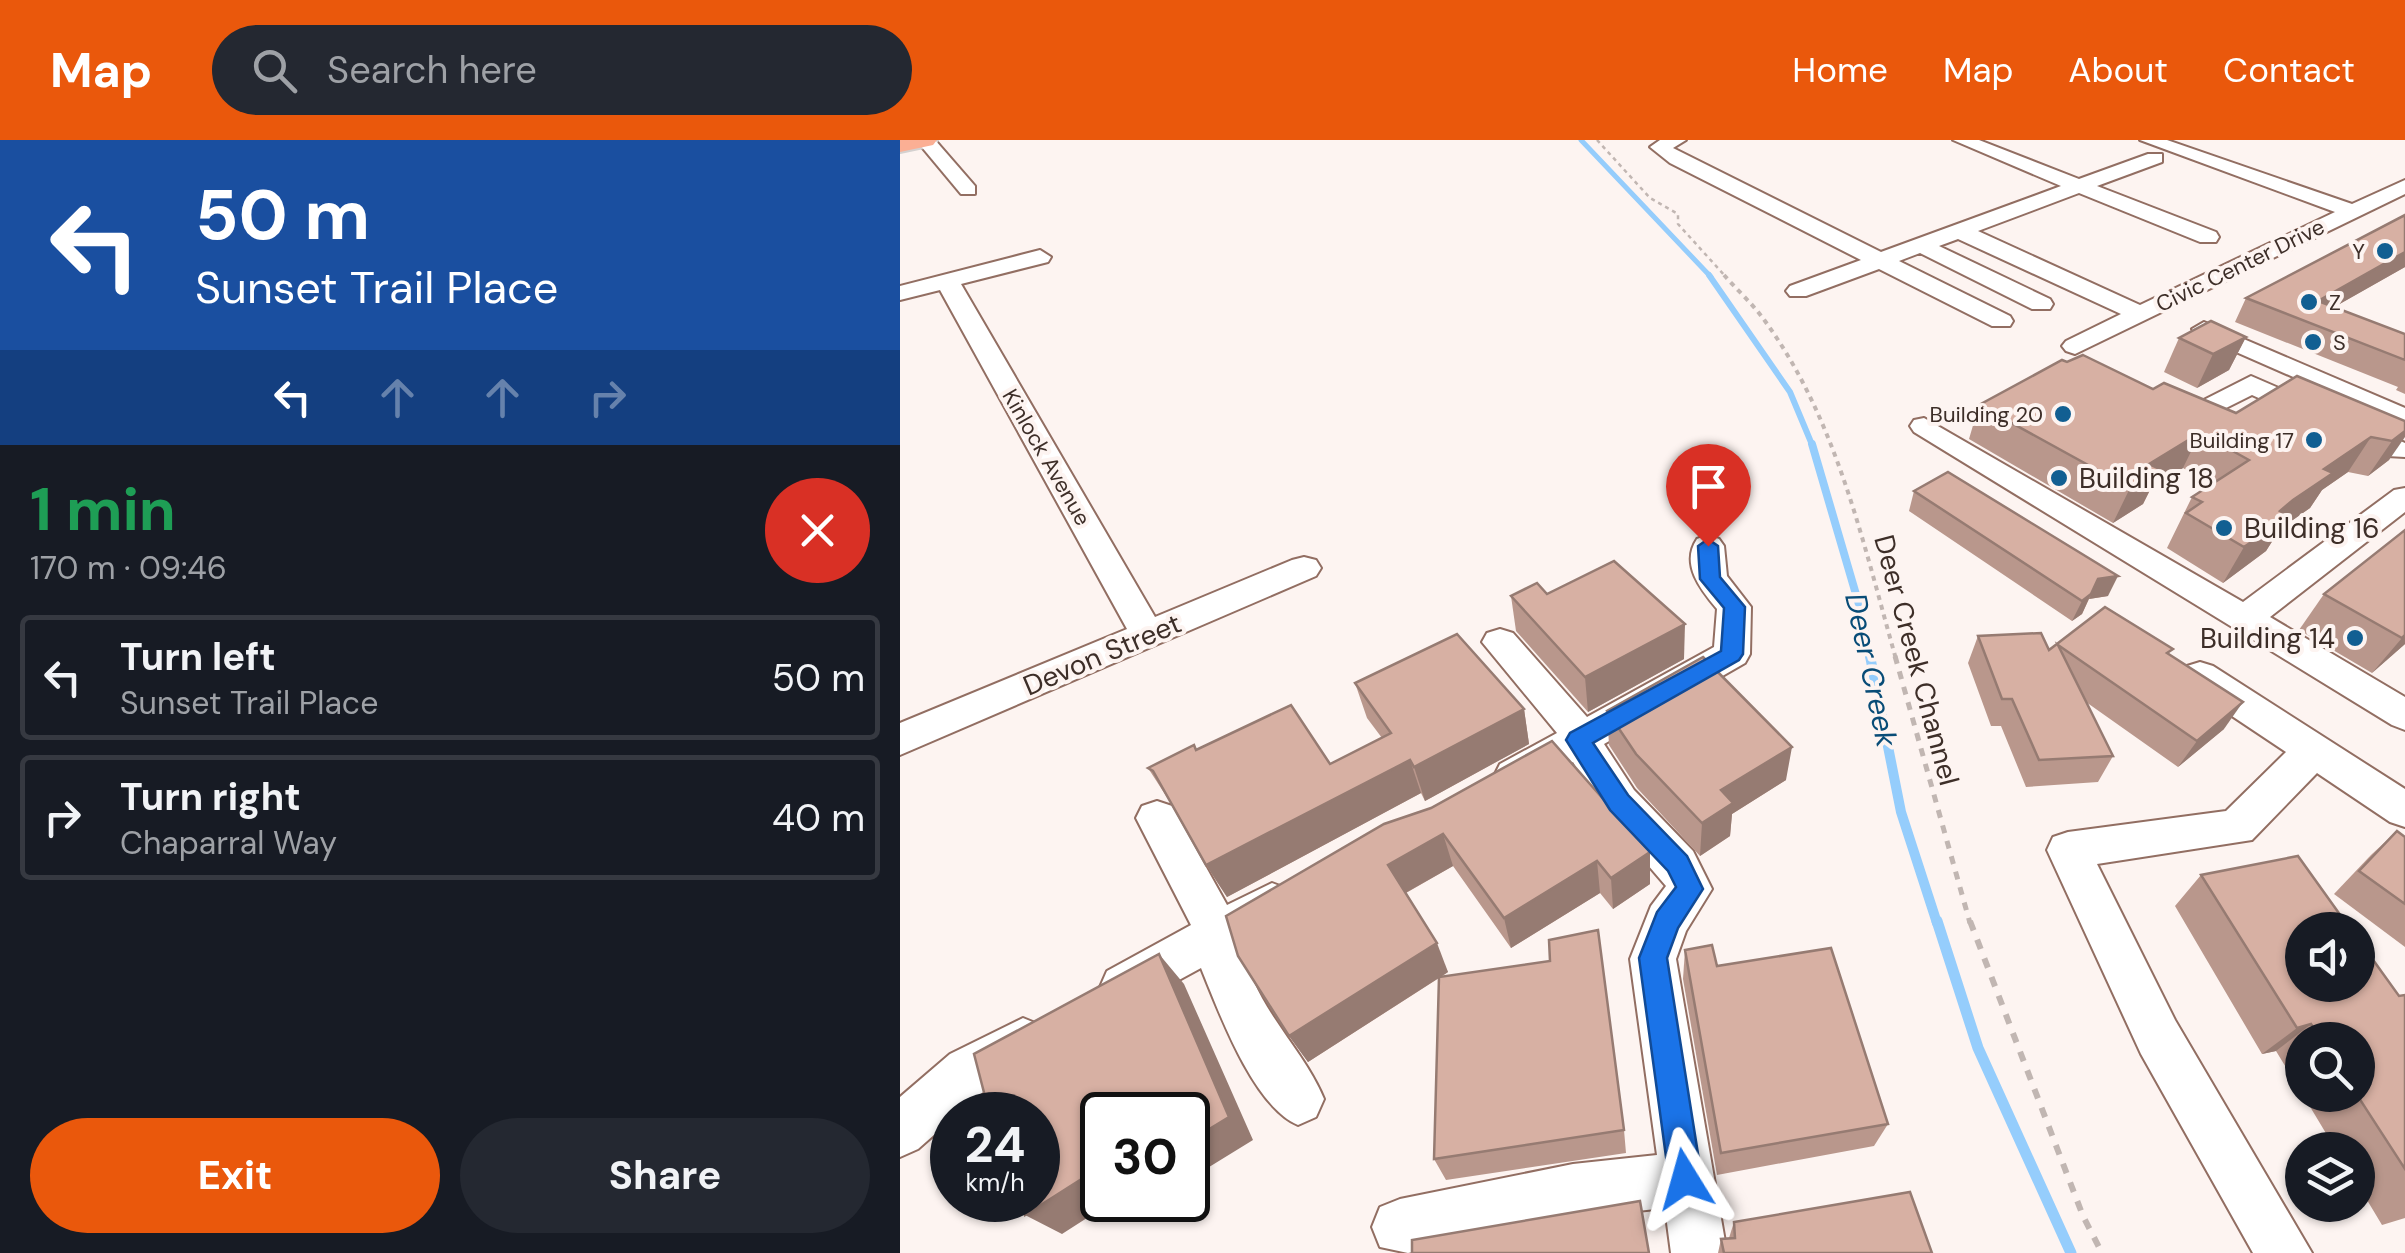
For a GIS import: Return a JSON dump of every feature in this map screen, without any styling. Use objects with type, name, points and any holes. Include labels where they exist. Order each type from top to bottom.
[{"type":"main road","points":[[900,145],[925,140]]},
{"type":"street","points":[[925,140],[968,190]]},
{"type":"street","points":[[1677,140],[1659,146],[1677,160],[2001,321]]},
{"type":"street","points":[[1962,140],[2208,237]]},
{"type":"street","points":[[2005,157],[2037,146]]},
{"type":"street","points":[[1798,291],[2078,186],[2152,149],[2354,211]]},
{"type":"street","name":"Civic Center Drive","points":[[2075,346],[2405,186]]},
{"type":"street","points":[[1959,231],[2140,314]]},
{"type":"street","points":[[1920,246],[2041,304]]},
{"type":"street","points":[[900,293],[1040,256]]},
{"type":"street","name":"Kinlock Avenue","points":[[947,281],[1147,634]]},
{"type":"street","points":[[2204,329],[2405,418]]},
{"type":"street","points":[[2194,416],[2251,384],[2397,450]]},
{"type":"street","points":[[1924,426],[2405,715]]},
{"type":"street","points":[[2244,618],[2405,497]]},
{"type":"street","points":[[1475,797],[1732,654],[1734,607],[1710,579],[1708,546]]},
{"type":"street","name":"Devon Street","points":[[900,740],[1304,568]]},
{"type":"street","points":[[1500,642],[1566,716],[1619,802],[1678,864],[1690,889],[1667,921],[1653,958],[1699,1253]]},
{"type":"street","points":[[2167,655],[2405,810]]},
{"type":"street","points":[[2284,1253],[2158,1037],[2068,850],[2237,827],[2314,750]]},
{"type":"street","points":[[1156,818],[1219,934],[1222,961],[1248,1025],[1298,1099]]},
{"type":"street","points":[[900,1131],[968,1072],[1300,886]]},
{"type":"street","points":[[1400,1227],[1574,1192],[1685,1179]]},
{"type":"path","name":"Deer Creek Channel","points":[[1597,140],[1650,198],[1678,214],[1678,224],[1765,320],[1804,386],[1842,468],[1975,940],[2083,1216],[2102,1253]]},
{"type":"building","points":[[2405,215],[2405,252],[2318,301],[2405,334],[2405,360],[2246,298]]},
{"type":"building","points":[[2211,321],[2246,337],[2213,354],[2179,338]]},
{"type":"building","points":[[2083,355],[2153,389],[2164,383],[2236,413],[2297,376],[2405,421],[2405,431],[2392,441],[2371,437],[2324,469],[2333,473],[2280,511],[2289,516],[2244,547],[2186,513],[2202,502],[2192,497],[2249,460],[2200,433],[2149,464],[2160,469],[2130,488],[1979,405],[2062,360],[2067,362]]},
{"type":"building","points":[[1948,472],[2118,576],[2098,579],[2091,594],[2082,601],[1914,491]]},
{"type":"building","points":[[2405,530],[2405,635],[2402,638],[2324,594]]},
{"type":"building","points":[[1614,561],[1685,624],[1585,677],[1511,596],[1537,583],[1547,594]]},
{"type":"building","points":[[2105,607],[2173,649],[2167,653],[2243,702],[2197,741],[2058,645],[2113,756],[2039,760],[2012,699],[2002,699],[1978,636],[2041,633],[2049,650]]},
{"type":"building","points":[[1457,634],[1524,709],[1414,767],[1410,760],[1206,865],[1148,768],[1291,705],[1330,764],[1391,733],[1355,683]]},
{"type":"building","points":[[1703,657],[1792,747],[1721,790],[1733,803],[1702,823],[1636,754],[1607,711]]},
{"type":"building","points":[[1552,741],[1650,852],[1611,878],[1597,861],[1504,918],[1443,834],[1388,865],[1437,943],[1289,1036],[1238,956],[1226,916],[1384,824],[1431,808]]},
{"type":"building","points":[[2397,831],[2405,837],[2405,904],[2359,871]]},
{"type":"building","points":[[2298,856],[2338,912],[2285,912],[2285,1002],[2375,1002],[2375,963],[2399,996],[2405,995],[2405,1169],[2368,1112],[2375,1112],[2375,1022],[2293,1022],[2201,875]]},
{"type":"building","points":[[1598,930],[1624,1130],[1434,1159],[1439,977],[1550,961],[1549,940]]},
{"type":"building","points":[[1712,945],[1717,966],[1831,948],[1888,1124],[1721,1153],[1685,950]]},
{"type":"building","points":[[1159,954],[1229,1117],[1210,1129],[1210,1092],[1080,1092],[1080,1180],[1060,1193],[1060,1092],[984,1092],[974,1054]]},
{"type":"building","points":[[1910,1192],[1932,1253],[1724,1253],[1721,1239],[1735,1238],[1734,1222]]},
{"type":"building","points":[[1640,1201],[1649,1253],[1412,1253],[1412,1240]]},
{"type":"waterway","name":"Deer Creek","points":[[1581,140],[1711,277]]},
{"type":"waterway","name":"Deer Creek","points":[[1709,275],[1790,392],[1813,446]]},
{"type":"waterway","name":"Deer Creek","points":[[1813,446],[1860,608],[1870,659]]},
{"type":"waterway","name":"Deer Creek","points":[[1870,656],[1901,812],[1937,923]]},
{"type":"waterway","name":"Deer Creek","points":[[1937,921],[1978,1048],[2071,1253]]},
{"type":"place","name":"Y","points":[[2385,251]]},
{"type":"place","name":"Z","points":[[2309,302]]},
{"type":"place","name":"S","points":[[2313,342]]},
{"type":"place","name":"Building 20","points":[[2063,414]]},
{"type":"place","name":"Building 17","points":[[2314,440]]},
{"type":"place","name":"Building 18","points":[[2059,478]]},
{"type":"place","name":"Building 16","points":[[2224,528]]},
{"type":"place","name":"Building 14","points":[[2355,638]]},
{"type":"route","points":[[1685,1179],[1653,958],[1667,921],[1690,889],[1678,864],[1619,802],[1578,740],[1732,654],[1734,607],[1710,579],[1708,546]]}]
